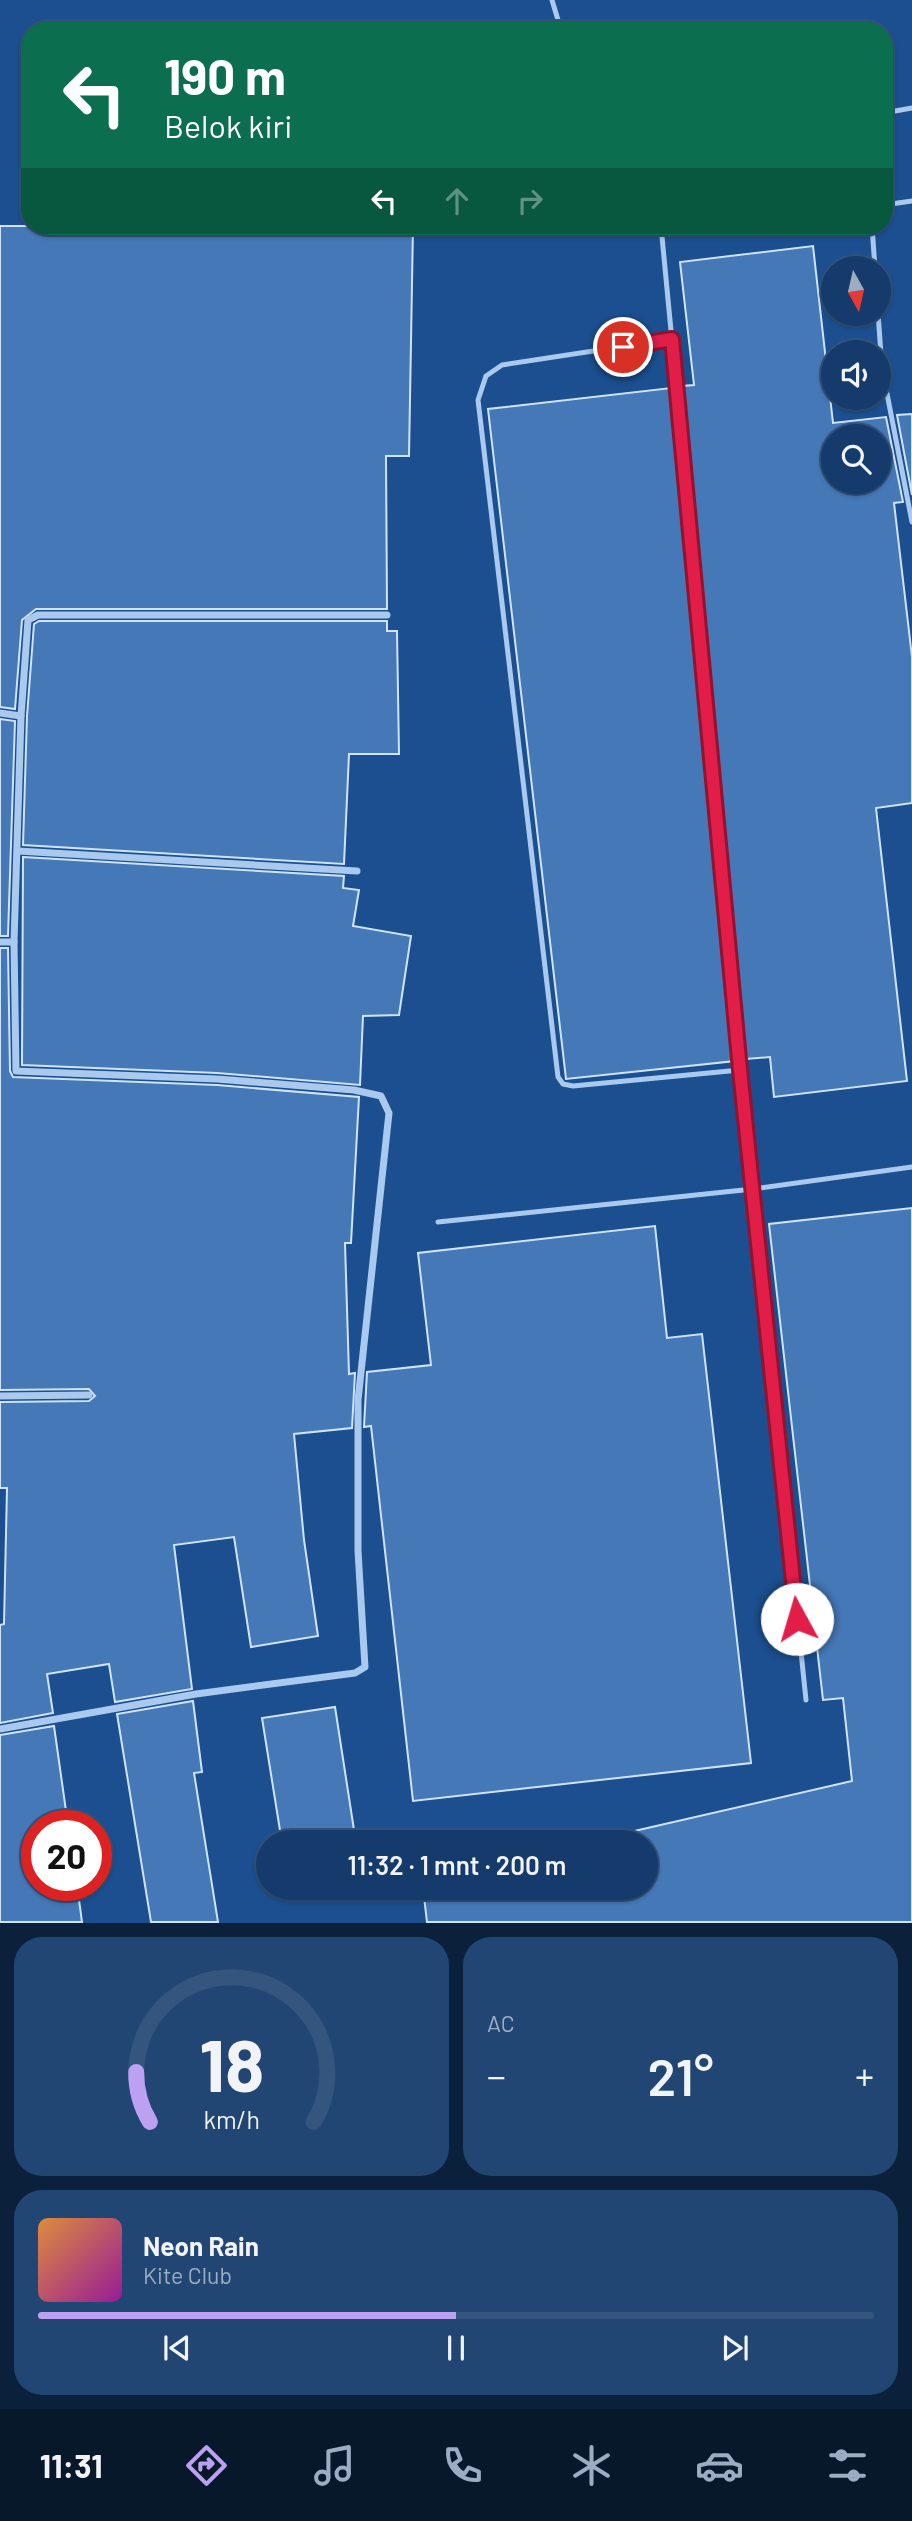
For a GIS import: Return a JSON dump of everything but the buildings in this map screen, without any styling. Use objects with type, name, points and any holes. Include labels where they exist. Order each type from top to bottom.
[{"type":"street","points":[[0,1729],[196,1695],[355,1673],[365,1667],[358,1551],[358,1400],[389,1113],[381,1096],[354,1090],[216,1079],[19,1074],[15,1069],[14,942],[21,716],[27,623],[38,615],[387,615]]},
{"type":"street","points":[[0,713],[21,716]]},
{"type":"street","points":[[18,851],[357,871]]},
{"type":"street","points":[[0,942],[14,942]]},
{"type":"street","points":[[0,1396],[89,1395]]},
{"type":"lane","points":[[552,0],[558,21]]},
{"type":"lane","points":[[893,111],[912,108]]},
{"type":"lane","points":[[893,204],[912,201]]},
{"type":"lane","points":[[662,235],[740,1070],[806,1700]]},
{"type":"lane","points":[[872,235],[873,256]]},
{"type":"lane","points":[[879,326],[881,368],[912,522]]},
{"type":"lane","points":[[672,339],[502,365],[486,376],[478,400],[558,1077],[563,1084],[573,1086],[740,1070]]},
{"type":"lane","points":[[438,1222],[753,1189],[912,1167]]},
{"type":"route","points":[[623,347],[672,339],[740,1070],[797,1619]]}]
